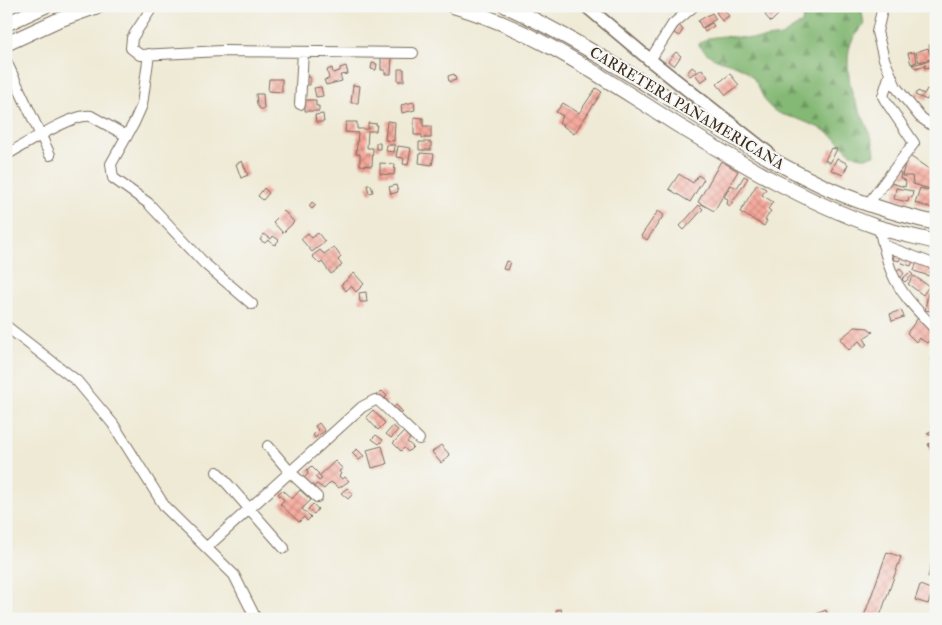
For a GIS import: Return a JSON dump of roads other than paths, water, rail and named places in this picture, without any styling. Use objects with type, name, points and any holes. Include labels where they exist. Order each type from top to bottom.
[{"type":"highway","points":[[6,24],[44,6]]},
{"type":"highway","points":[[6,44],[98,6]]},
{"type":"highway","name":"CARRETERA PANAMERICANA","points":[[453,6],[494,19],[564,54],[676,124],[748,166],[812,199],[879,228],[936,242]]},
{"type":"highway","name":"CARRETERA PANAMERICANA","points":[[506,6],[532,18],[615,64],[736,140],[822,186],[886,211],[936,223]]},
{"type":"main road","points":[[586,6],[650,60],[724,116],[788,168]]},
{"type":"street","points":[[152,6],[132,38],[131,48],[140,55],[222,52],[413,53]]},
{"type":"street","points":[[650,60],[673,24],[694,6]]},
{"type":"street","points":[[882,6],[877,32],[890,74],[896,87],[920,117],[936,128]]},
{"type":"street","points":[[300,104],[303,52]]},
{"type":"street","points":[[149,54],[142,105],[111,164],[113,178],[148,203],[205,264],[252,304]]},
{"type":"street","points":[[6,61],[50,155]]},
{"type":"street","points":[[868,204],[914,143],[883,96],[890,74]]},
{"type":"street","points":[[6,154],[73,119],[86,115],[127,136]]},
{"type":"street","points":[[879,228],[891,272],[911,302],[936,330]]},
{"type":"street","points":[[884,245],[936,265]]},
{"type":"street","points":[[6,326],[77,381],[113,424],[165,507],[234,575],[256,619]]},
{"type":"street","points":[[207,547],[362,407],[375,400],[379,401],[419,439]]},
{"type":"street","points":[[268,446],[290,472],[316,497]]},
{"type":"street","points":[[217,472],[284,548]]}]
